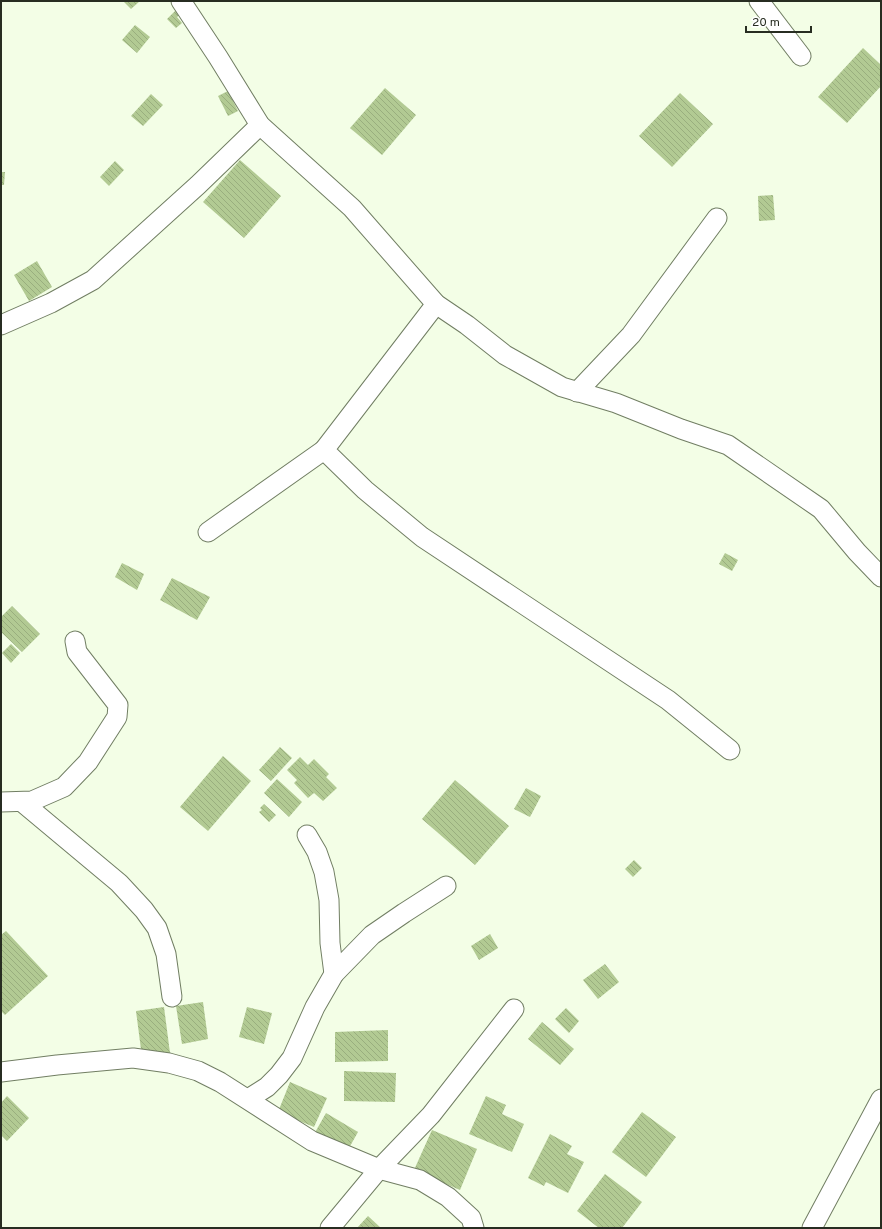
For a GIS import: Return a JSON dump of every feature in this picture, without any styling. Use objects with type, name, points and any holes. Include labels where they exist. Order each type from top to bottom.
[{"type":"street","points":[[180,1],[218,57],[260,125],[352,208],[436,304],[467,324],[505,355],[562,388],[616,403],[681,429],[728,445],[820,509],[881,577]]},
{"type":"street","points":[[759,1],[801,56]]},
{"type":"street","points":[[1,325],[51,303],[92,280],[198,184],[260,125]]},
{"type":"street","points":[[577,392],[630,335],[717,218]]},
{"type":"street","points":[[208,532],[324,450],[436,304]]},
{"type":"street","points":[[324,450],[365,490],[422,537],[668,700],[730,750]]},
{"type":"street","points":[[1,802],[32,801],[64,788],[88,762],[117,717],[118,705],[77,652],[75,641]]},
{"type":"street","points":[[22,802],[119,883],[144,910],[157,928],[166,954],[172,997]]},
{"type":"street","points":[[307,835],[317,852],[324,872],[329,900],[330,944],[334,974]]},
{"type":"street","points":[[248,1099],[267,1087],[279,1075],[292,1058],[315,1007],[334,974],[372,935],[446,886]]},
{"type":"street","points":[[330,1228],[380,1169],[431,1115],[514,1009]]},
{"type":"street","points":[[1,1072],[133,1058],[169,1063],[198,1071],[248,1099],[312,1141],[380,1169],[420,1180],[448,1196],[471,1218],[474,1228]]},
{"type":"street","points":[[812,1228],[881,1099]]},
{"type":"building","points":[[123,1],[140,1],[131,9]]},
{"type":"building","points":[[177,9],[181,14],[177,17],[182,23],[176,28],[167,19]]},
{"type":"building","points":[[135,25],[150,37],[137,53],[122,40]]},
{"type":"building","points":[[863,48],[881,65],[881,86],[847,123],[818,97]]},
{"type":"building","points":[[385,88],[416,115],[382,155],[350,128]]},
{"type":"building","points":[[228,91],[238,111],[228,116],[218,96]]},
{"type":"building","points":[[680,93],[713,124],[672,167],[639,136]]},
{"type":"building","points":[[151,94],[163,105],[143,126],[131,116]]},
{"type":"building","points":[[240,160],[281,196],[244,238],[203,202]]},
{"type":"building","points":[[115,161],[124,170],[109,186],[100,177]]},
{"type":"building","points":[[1,172],[5,172],[4,185],[1,185]]},
{"type":"building","points":[[773,195],[775,220],[759,221],[758,196]]},
{"type":"building","points":[[37,261],[52,287],[29,301],[14,275]]},
{"type":"building","points":[[725,553],[738,560],[732,571],[719,564]]},
{"type":"building","points":[[122,563],[144,574],[137,590],[115,577]]},
{"type":"building","points":[[172,578],[210,597],[197,620],[160,600]]},
{"type":"building","points":[[12,606],[40,634],[22,652],[1,632],[1,617]]},
{"type":"building","points":[[11,644],[20,653],[11,663],[2,653]]},
{"type":"building","points":[[280,747],[292,758],[271,781],[259,770]]},
{"type":"building","points":[[223,756],[251,781],[208,831],[180,807]]},
{"type":"building","points":[[300,757],[308,765],[314,759],[329,774],[326,777],[337,788],[323,801],[314,793],[308,798],[294,783],[297,780],[287,770]]},
{"type":"building","points":[[277,779],[302,802],[289,817],[264,793]]},
{"type":"building","points":[[455,780],[509,826],[475,865],[422,819]]},
{"type":"building","points":[[526,788],[541,796],[530,817],[514,809]]},
{"type":"building","points":[[264,804],[276,815],[269,822],[259,812],[262,810],[260,808]]},
{"type":"building","points":[[634,860],[642,868],[633,877],[625,869]]},
{"type":"building","points":[[6,931],[48,976],[5,1015],[1,1011],[1,935]]},
{"type":"building","points":[[490,934],[498,948],[479,960],[471,946]]},
{"type":"building","points":[[605,964],[619,982],[598,999],[583,980]]},
{"type":"building","points":[[203,1002],[208,1039],[182,1044],[176,1006]]},
{"type":"building","points":[[164,1007],[170,1053],[142,1057],[136,1011]]},
{"type":"building","points":[[247,1007],[272,1013],[264,1044],[239,1037]]},
{"type":"building","points":[[566,1008],[579,1021],[569,1033],[555,1019]]},
{"type":"building","points":[[542,1022],[574,1049],[560,1065],[528,1039]]},
{"type":"building","points":[[388,1030],[388,1061],[335,1062],[335,1032]]},
{"type":"building","points":[[344,1071],[396,1073],[395,1102],[344,1101]]},
{"type":"building","points":[[290,1082],[327,1098],[314,1127],[278,1112]]},
{"type":"building","points":[[7,1096],[29,1118],[7,1141],[1,1135],[1,1103]]},
{"type":"building","points":[[486,1096],[506,1105],[502,1114],[524,1124],[512,1152],[469,1134]]},
{"type":"building","points":[[642,1112],[676,1137],[646,1177],[612,1152]]},
{"type":"building","points":[[326,1113],[358,1132],[345,1155],[313,1136]]},
{"type":"building","points":[[432,1130],[477,1149],[460,1190],[414,1170]]},
{"type":"building","points":[[550,1134],[572,1146],[567,1154],[584,1162],[568,1193],[546,1182],[544,1186],[528,1178]]},
{"type":"building","points":[[605,1174],[642,1202],[622,1228],[599,1228],[577,1211]]},
{"type":"building","points":[[368,1216],[381,1228],[357,1228]]}]
